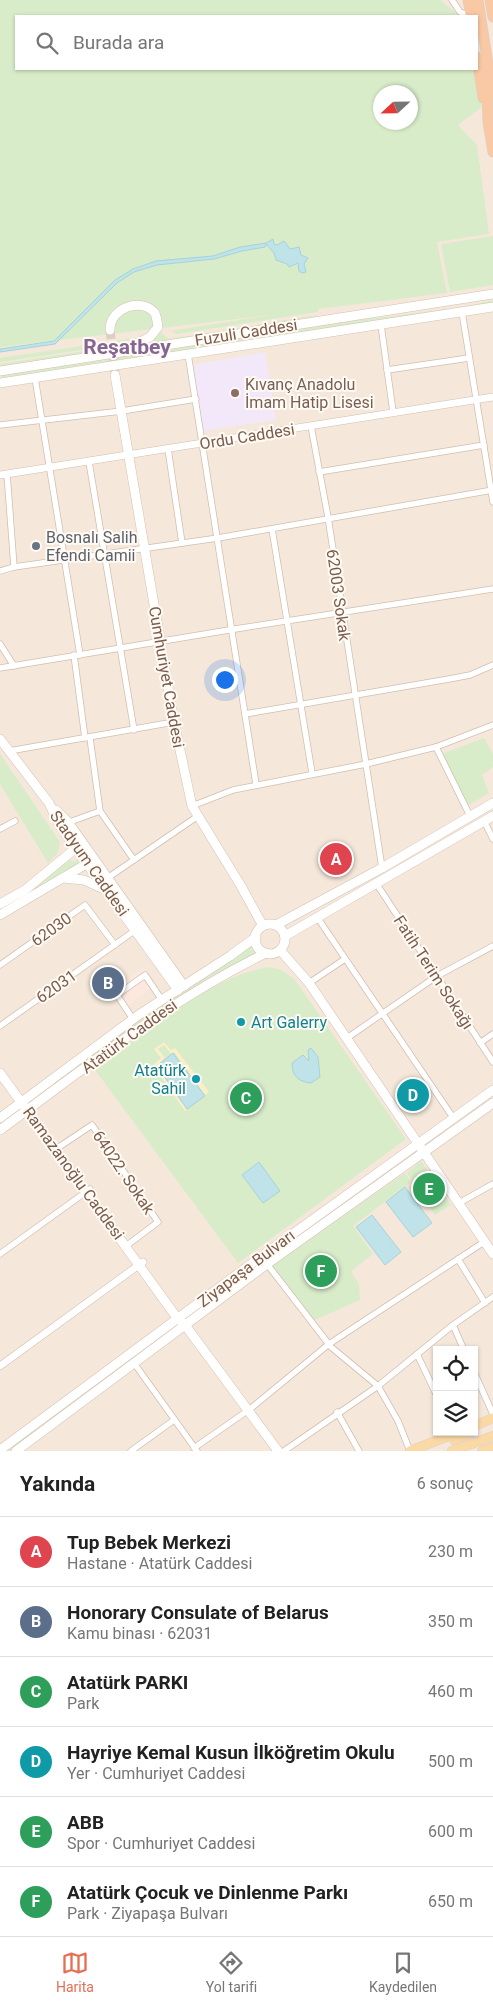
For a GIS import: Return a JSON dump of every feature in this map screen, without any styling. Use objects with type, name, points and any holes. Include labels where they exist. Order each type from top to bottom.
[{"type":"highway","points":[[470,15],[473,2]]},
{"type":"highway","points":[[473,2],[476,15]]},
{"type":"highway","points":[[491,2],[493,17]]},
{"type":"highway","points":[[478,21],[488,60],[493,96]]},
{"type":"highway","points":[[488,60],[486,76],[488,122]]},
{"type":"highway","points":[[478,63],[493,152]]},
{"type":"main road","name":"Fuzuli Caddesi","points":[[0,371],[493,294]]},
{"type":"main road","points":[[110,330],[110,322],[115,312],[128,307],[145,307],[152,310],[157,316],[158,327],[150,337],[120,351]]},
{"type":"main road","name":"Fuzuli Caddesi","points":[[0,383],[493,307]]},
{"type":"main road","points":[[121,408],[122,397],[118,375],[122,364]]},
{"type":"main road","points":[[115,375],[121,408]]},
{"type":"main road","name":"Cumhuriyet Caddesi","points":[[121,408],[159,642],[192,806],[263,926]]},
{"type":"main road","name":"Stadyum Caddesi","points":[[0,739],[64,824],[76,848],[105,880],[109,891],[181,988]]},
{"type":"main road","points":[[280,950],[266,952],[258,946],[256,937],[263,926],[276,925],[382,868],[493,803]]},
{"type":"main road","points":[[285,936],[493,816]]},
{"type":"main road","points":[[61,862],[67,846],[64,824]]},
{"type":"main road","points":[[64,824],[181,988]]},
{"type":"main road","points":[[0,904],[25,890],[76,848]]},
{"type":"main road","points":[[0,915],[88,863]]},
{"type":"main road","points":[[63,878],[84,880],[109,891]]},
{"type":"main road","points":[[276,925],[285,936],[285,941],[280,950]]},
{"type":"main road","name":"Atatürk Caddesi","points":[[0,1118],[133,1019],[256,937]]},
{"type":"main road","points":[[280,950],[308,983],[347,1038],[493,1254]]},
{"type":"main road","name":"Atatürk Caddesi","points":[[0,1130],[166,1008],[227,971],[266,952]]},
{"type":"main road","name":"Ramazanoğlu Caddesi","points":[[0,1073],[29,1109],[141,1264],[283,1451]]},
{"type":"main road","name":"Ziyapaşa Bulvarı","points":[[16,1451],[134,1363],[184,1320],[418,1142],[454,1119],[493,1090]]},
{"type":"main road","name":"Ziyapaşa Bulvarı","points":[[0,1450],[267,1264],[493,1103]]},
{"type":"main road","points":[[478,1424],[493,1418]]},
{"type":"main road","points":[[478,1430],[493,1424]]},
{"type":"main road","points":[[410,1451],[448,1436]]},
{"type":"main road","points":[[426,1451],[463,1436]]},
{"type":"main road","points":[[452,1451],[493,1436]]},
{"type":"main road","points":[[482,1451],[493,1447]]},
{"type":"street","points":[[452,0],[460,12],[468,15]]},
{"type":"street","points":[[462,312],[493,502]]},
{"type":"street","points":[[381,324],[393,412]]},
{"type":"street","points":[[188,354],[256,784]]},
{"type":"street","points":[[387,370],[469,358]]},
{"type":"street","points":[[35,378],[65,559],[87,738],[100,811],[134,860]]},
{"type":"street","name":"Ordu Caddesi","points":[[3,474],[203,444],[493,396]]},
{"type":"street","points":[[0,425],[42,421],[121,408],[196,399]]},
{"type":"street","name":"62003 Sokak","points":[[311,426],[328,517],[341,613],[382,868]]},
{"type":"street","points":[[319,472],[484,445]]},
{"type":"street","points":[[168,449],[182,543]]},
{"type":"street","points":[[89,462],[134,730]]},
{"type":"street","points":[[3,474],[14,567]]},
{"type":"street","points":[[0,571],[65,559],[218,538],[328,517],[492,491]]},
{"type":"street","points":[[272,529],[312,773]]},
{"type":"street","points":[[0,668],[286,621],[493,590]]},
{"type":"street","points":[[0,644],[14,666]]},
{"type":"street","points":[[245,714],[300,706],[470,675],[493,665]]},
{"type":"street","points":[[9,751],[174,722]]},
{"type":"street","points":[[192,806],[233,790],[256,784],[366,764],[436,747],[493,726]]},
{"type":"street","points":[[436,747],[470,816]]},
{"type":"street","points":[[64,824],[100,811]]},
{"type":"street","points":[[105,880],[198,816]]},
{"type":"street","points":[[0,830],[15,821]]},
{"type":"street","points":[[484,821],[493,839]]},
{"type":"street","name":"Fatih Terim Sokağı","points":[[376,883],[493,1062]]},
{"type":"street","name":"62030","points":[[0,966],[85,904],[115,945]]},
{"type":"street","points":[[317,917],[454,1119]]},
{"type":"street","name":"62031","points":[[0,1026],[137,929]]},
{"type":"street","points":[[347,1038],[437,976],[492,949]]},
{"type":"street","points":[[308,983],[345,959]]},
{"type":"street","points":[[133,1019],[117,995],[145,975],[162,1000]]},
{"type":"street","points":[[480,1043],[493,1034]]},
{"type":"street","name":"64022. Sokak","points":[[58,1148],[92,1125],[158,1222],[128,1245]]},
{"type":"street","points":[[459,1203],[493,1184]]},
{"type":"street","points":[[0,1254],[88,1190]]},
{"type":"street","points":[[134,1363],[195,1450],[329,1344],[484,1242]]},
{"type":"street","points":[[458,1259],[485,1303]]},
{"type":"street","points":[[0,1366],[141,1264]]},
{"type":"street","points":[[267,1264],[329,1344],[378,1386],[398,1421],[410,1451]]},
{"type":"street","points":[[283,1451],[337,1412],[378,1386],[453,1325],[493,1297]]},
{"type":"street","points":[[453,1325],[462,1346]]},
{"type":"street","points":[[416,1354],[434,1391]]},
{"type":"street","points":[[478,1381],[493,1414]]},
{"type":"street","points":[[337,1412],[359,1451]]},
{"type":"street","points":[[131,1451],[174,1420]]},
{"type":"shaded area","points":[[0,0],[493,0],[493,1451],[0,1451]]},
{"type":"shaded area","name":"Kıvanç Anadolu İmam Hatip Lisesi","points":[[265,352],[276,420],[203,431],[193,365]]},
{"type":"shaded area","points":[[143,968],[155,986],[124,1008],[112,990]]},
{"type":"green space","points":[[0,0],[440,0],[459,15],[15,15],[15,70],[476,70],[482,107],[458,125],[477,145],[489,234],[437,242],[447,293],[318,309],[318,312],[177,334],[170,331],[271,315],[0,347]]},
{"type":"green space","points":[[493,236],[493,285],[450,292],[441,244]]},
{"type":"green space","points":[[493,300],[493,303],[0,378],[3,375],[344,322],[464,307]]},
{"type":"green space","points":[[317,315],[136,345],[160,332],[169,339]]},
{"type":"green space","points":[[146,336],[112,345],[95,353],[0,367],[0,364],[97,349],[97,344]]},
{"type":"green space","points":[[95,344],[95,348],[0,362],[0,358]]},
{"type":"green space","points":[[484,738],[493,754],[493,767],[482,775],[489,793],[462,809],[439,755]]},
{"type":"green space","points":[[0,754],[60,842],[57,854],[48,863],[0,784]]},
{"type":"green space","points":[[79,858],[82,862],[0,911],[0,908],[27,892],[70,860],[74,862]]},
{"type":"green space","points":[[250,946],[256,954],[209,977],[159,1009],[32,1102],[31,1099],[158,1007]]},
{"type":"green space","points":[[269,967],[282,970],[295,980],[406,1139],[238,1263],[95,1070],[155,1023],[199,994],[245,973]]},
{"type":"green space","points":[[414,1150],[417,1153],[192,1317],[189,1314]]},
{"type":"green space","points":[[421,1161],[451,1205],[435,1215],[407,1173]]},
{"type":"green space","points":[[405,1173],[411,1182],[353,1226],[373,1254],[351,1271],[359,1285],[360,1300],[315,1320],[311,1320],[266,1270]]},
{"type":"green space","points":[[175,1325],[177,1328],[10,1451],[4,1451]]},
{"type":"sand","name":"Atatürk Sahil","points":[[164,1042],[171,1050],[175,1048],[209,1092],[205,1095],[174,1052],[171,1054],[164,1045],[158,1049],[165,1058],[156,1066],[187,1110],[185,1111],[153,1065],[161,1058],[154,1049]]},
{"type":"water","points":[[273,239],[274,244],[277,245],[284,241],[290,249],[299,247],[301,255],[308,258],[304,264],[306,272],[302,273],[299,271],[298,263],[289,267],[287,264],[276,260],[274,253],[266,244],[265,247],[214,259],[157,265],[134,272],[117,283],[55,344],[0,352],[0,349],[54,341],[115,280],[133,269],[156,261],[213,256],[240,247],[266,243]]},
{"type":"water","points":[[311,1048],[318,1057],[320,1077],[311,1083],[297,1078],[293,1071],[292,1063],[303,1055],[309,1061],[308,1050]]},
{"type":"water","points":[[173,1053],[205,1096],[187,1109],[157,1066]]},
{"type":"water","points":[[259,1162],[280,1191],[263,1203],[242,1175]]},
{"type":"water","points":[[405,1187],[432,1223],[413,1237],[386,1202]]},
{"type":"water","points":[[372,1215],[401,1252],[385,1265],[356,1227]]},
{"type":"tunnel","points":[[110,330],[115,372]]},
{"type":"place","name":"Kıvanç Anadolu İmam Hatip Lisesi","points":[[235,393]]},
{"type":"place","name":"Bosnalı Salih Efendi Camii","points":[[36,546]]},
{"type":"place","name":"Tup Bebek Merkezi","points":[[336,859]]},
{"type":"place","name":"Honorary Consulate of Belarus","points":[[108,983]]},
{"type":"place","name":"Art Galerry","points":[[241,1022]]},
{"type":"place","name":"Atatürk Sahil","points":[[196,1079]]},
{"type":"place","name":"Hayriye Kemal Kusun İlköğretim Okulu","points":[[413,1095]]},
{"type":"place","name":"Atatürk PARKI","points":[[246,1098]]},
{"type":"place","name":"ABB","points":[[429,1189]]},
{"type":"place","name":"Atatürk Çocuk ve Dinlenme Parkı","points":[[321,1271]]},
{"type":"district","name":"Reşatbey","points":[[127,347]]}]
